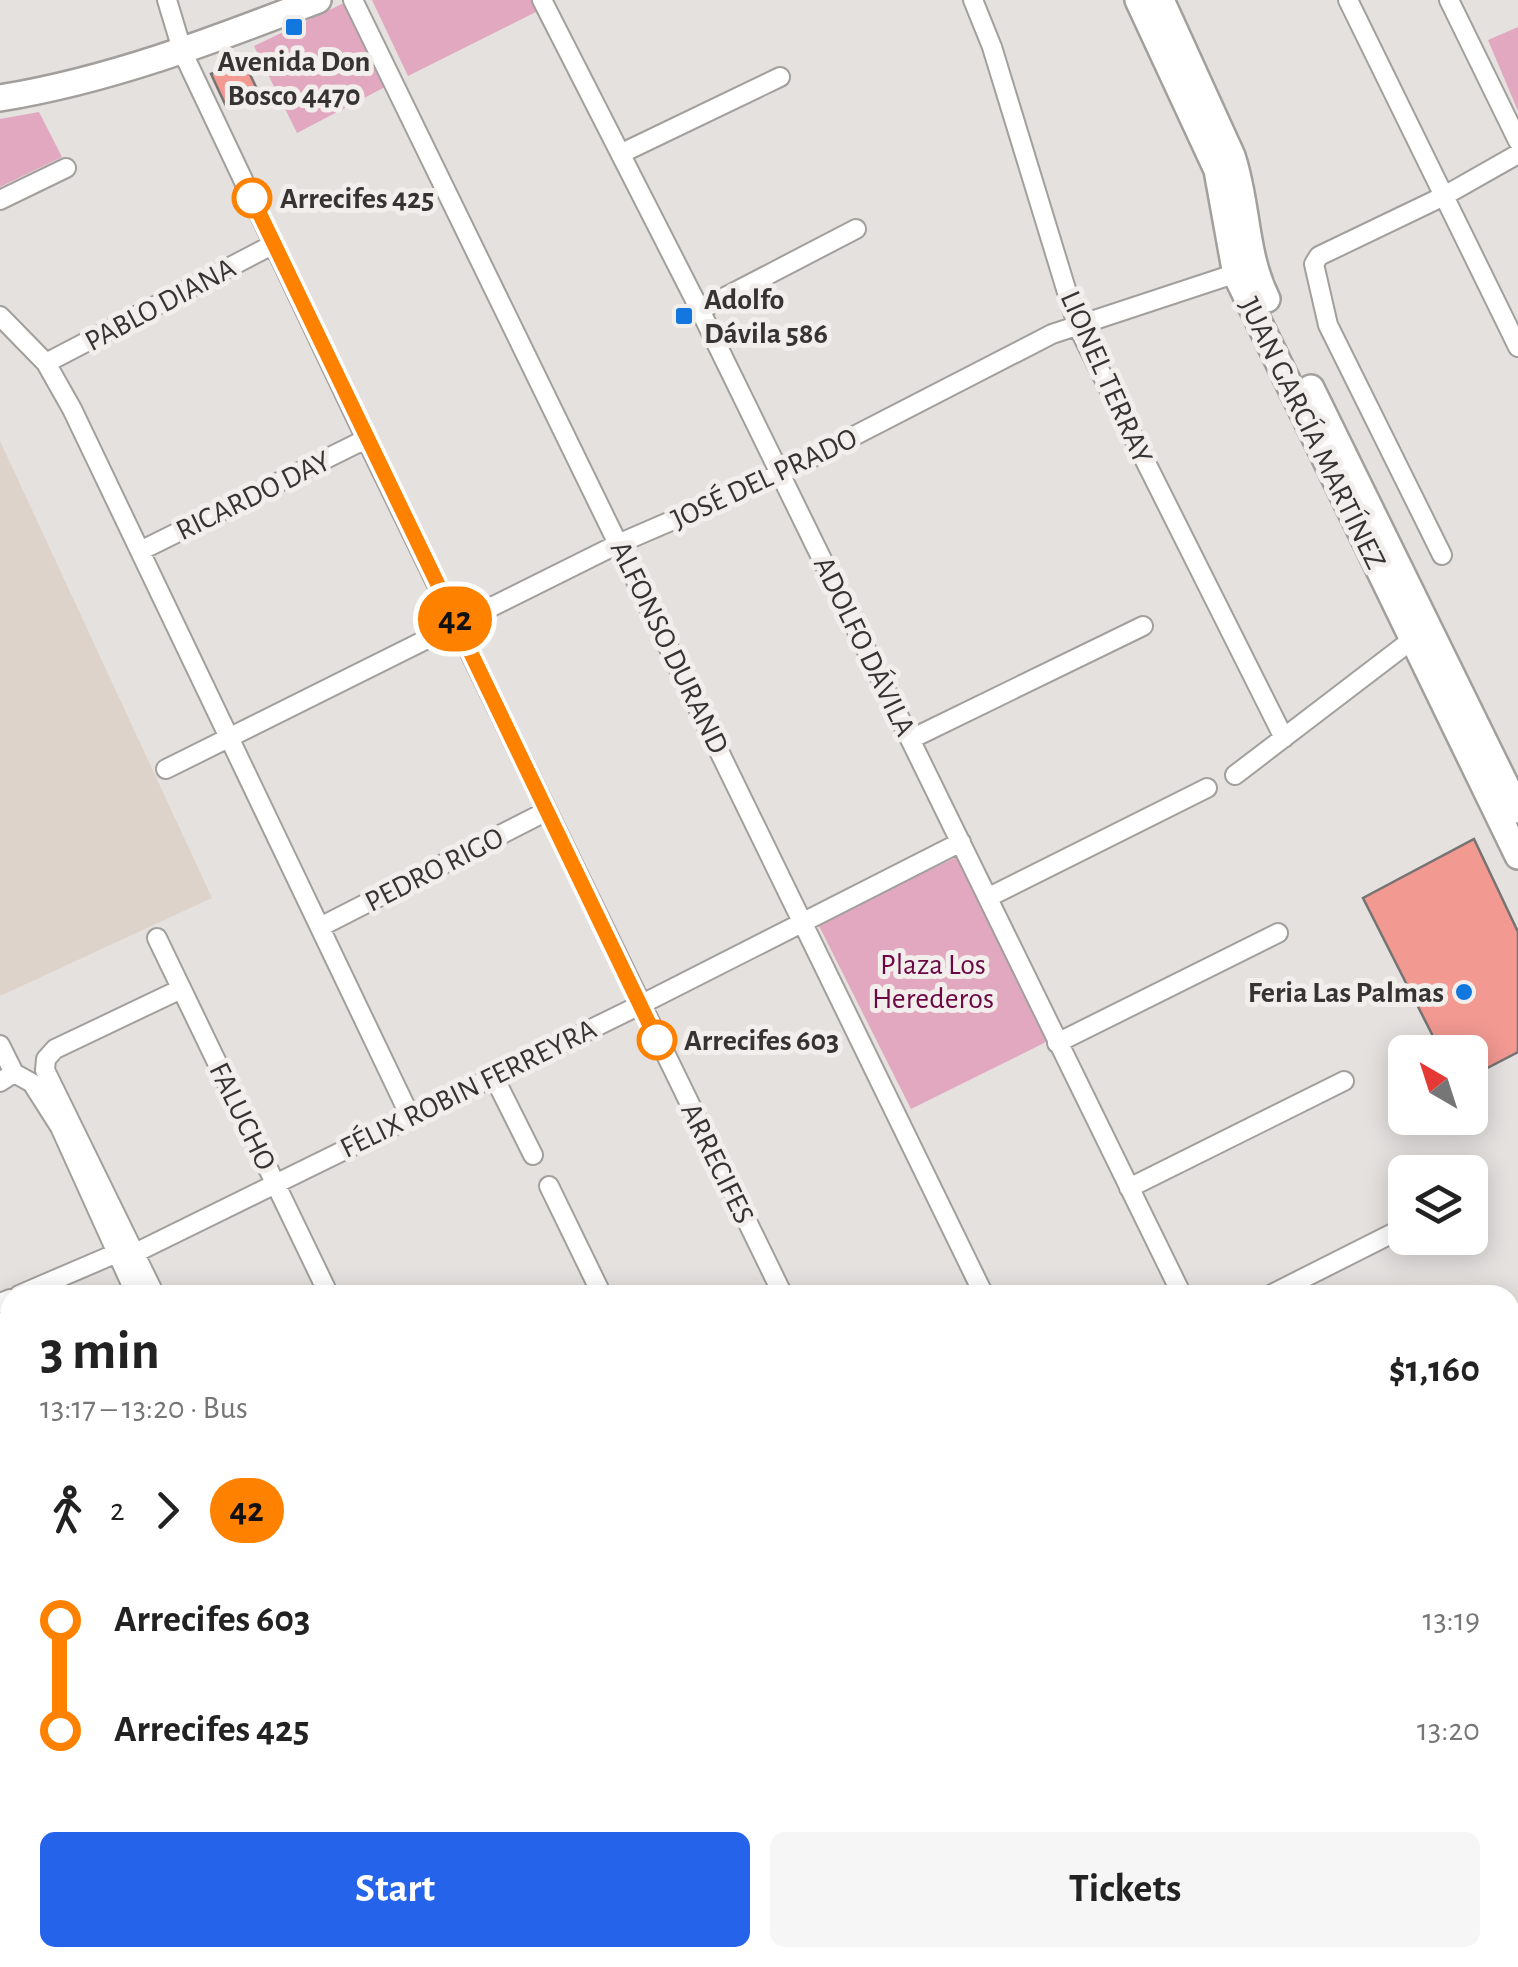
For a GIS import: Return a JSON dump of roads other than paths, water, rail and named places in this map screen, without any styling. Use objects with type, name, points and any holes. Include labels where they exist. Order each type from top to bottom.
[{"type":"main road","points":[[0,98],[79,82],[183,52],[318,0]]},
{"type":"main road","name":"JUAN GARCÍA MARTÍNEZ","points":[[1138,0],[1216,170],[1244,270],[1413,639],[1518,856]]},
{"type":"main road","name":"JUAN GARCÍA MARTÍNEZ","points":[[1161,0],[1238,174],[1244,270],[1518,810]]},
{"type":"street","name":"ARRECIFES","points":[[166,0],[183,52],[366,439],[778,1285]]},
{"type":"street","name":"ALFONSO DURAND","points":[[354,0],[979,1285]]},
{"type":"street","name":"ADOLFO DÁVILA","points":[[542,0],[700,310],[1177,1285]]},
{"type":"street","name":"LIONEL TERRAY","points":[[973,0],[992,47],[1077,325],[1284,738]]},
{"type":"street","points":[[1348,0],[1518,347]]},
{"type":"street","points":[[1450,0],[1517,136]]},
{"type":"street","points":[[622,153],[780,76]]},
{"type":"street","points":[[1442,556],[1328,324],[1314,264],[1318,256],[1444,196],[1518,154]]},
{"type":"street","points":[[0,200],[66,168]]},
{"type":"street","points":[[700,310],[856,229]]},
{"type":"street","name":"PABLO DIANA","points":[[46,363],[274,244]]},
{"type":"street","name":"JOSÉ DEL PRADO","points":[[166,769],[620,544],[780,474],[1052,334],[1244,270]]},
{"type":"street","points":[[0,316],[46,363],[72,410],[410,1116]]},
{"type":"street","name":"RICARDO DAY","points":[[140,551],[366,439]]},
{"type":"street","points":[[911,738],[1142,626]]},
{"type":"street","points":[[1235,775],[1413,639]]},
{"type":"street","points":[[989,897],[1207,788]]},
{"type":"street","name":"PEDRO RIGO","points":[[320,926],[547,811]]},
{"type":"street","name":"FÉLIX ROBIN FERREYRA","points":[[44,1285],[126,1253],[275,1182],[640,1005],[961,842]]},
{"type":"street","points":[[1057,1043],[1278,933]]},
{"type":"street","name":"FALUCHO","points":[[156,938],[325,1285]]},
{"type":"street","points":[[134,1285],[126,1253],[45,1070],[46,1059],[56,1049],[180,989]]},
{"type":"street","points":[[0,1045],[7,1078],[32,1082],[126,1253],[148,1285]]},
{"type":"street","points":[[494,1075],[533,1154]]},
{"type":"street","points":[[1129,1188],[1344,1081]]},
{"type":"street","points":[[549,1186],[597,1285]]},
{"type":"street","points":[[1290,1285],[1388,1236]]},
{"type":"street","points":[[270,1967],[285,1967]]},
{"type":"place","name":"Avenida Don Bosco 4470","points":[[294,27]]},
{"type":"place","name":"Arrecifes 425","points":[[252,198]]},
{"type":"place","name":"Adolfo Dávila 586","points":[[684,316]]},
{"type":"place","name":"Feria Las Palmas","points":[[1464,992]]},
{"type":"place","name":"Arrecifes 603","points":[[657,1040]]},
{"type":"park label","name":"Plaza Los Herederos","points":[[933,981]]}]
